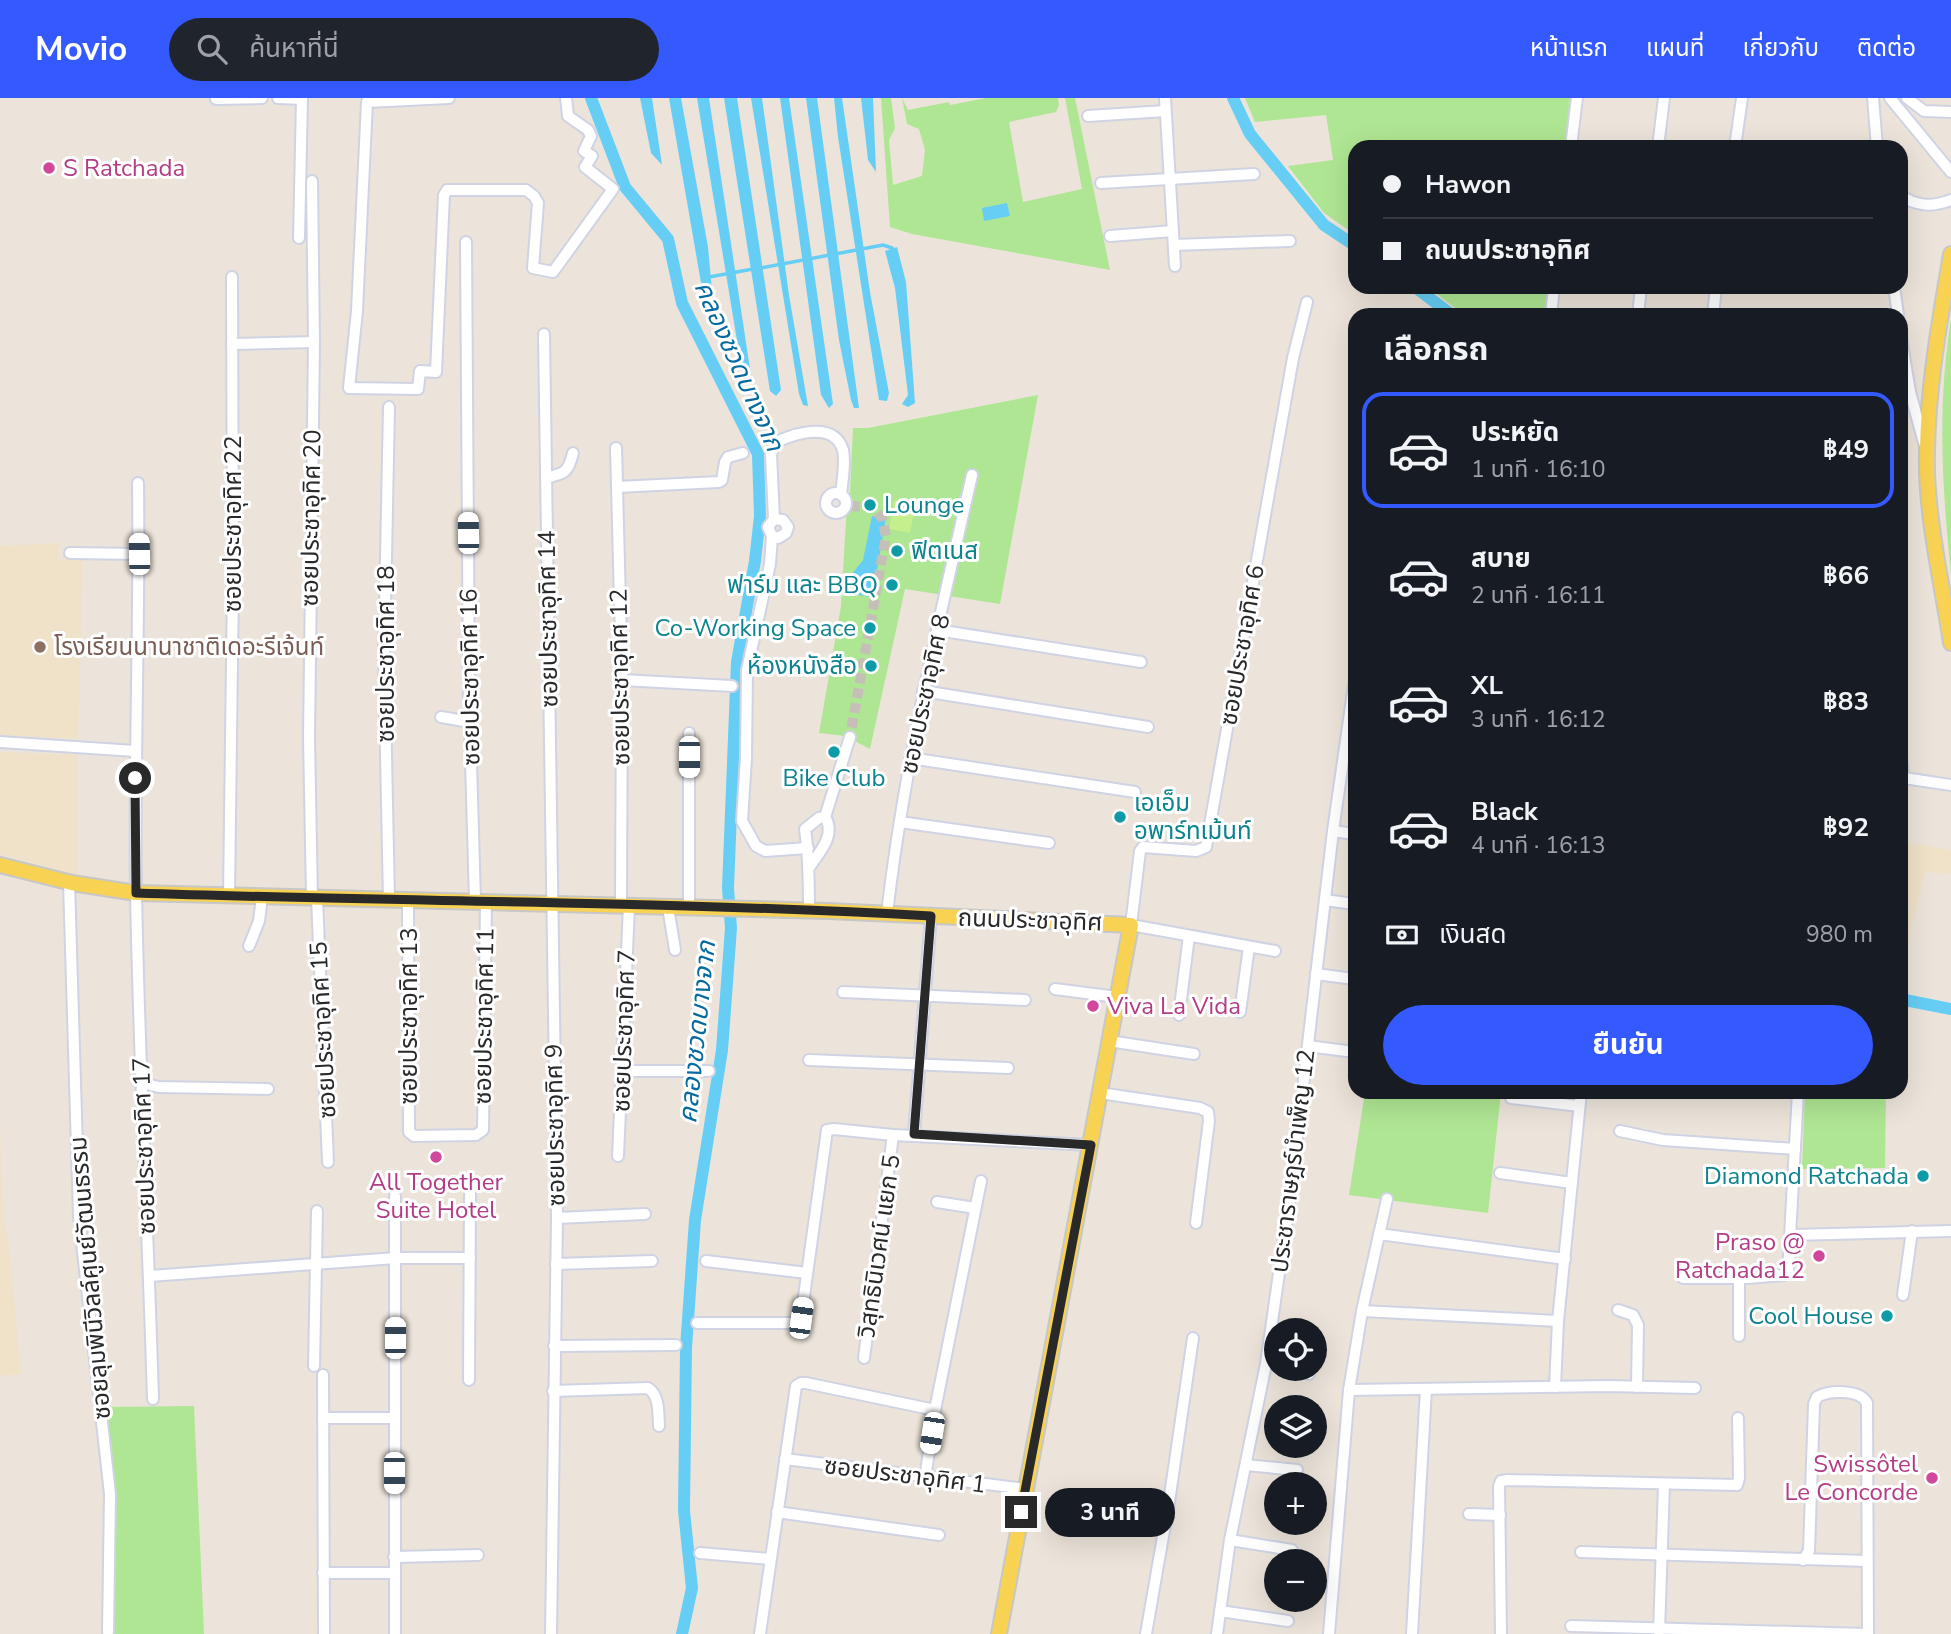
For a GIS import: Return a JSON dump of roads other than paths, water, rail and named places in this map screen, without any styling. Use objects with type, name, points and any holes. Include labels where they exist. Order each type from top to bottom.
[{"type":"main road","points":[[1951,254],[1935,350],[1927,453],[1930,507],[1951,643]]},
{"type":"main road","name":"ถนนประชาอุทิศ","points":[[0,865],[69,882],[136,893],[690,907],[1131,925],[999,1634]]},
{"type":"street","points":[[216,99],[262,98]]},
{"type":"street","points":[[278,98],[302,99],[299,238]]},
{"type":"street","points":[[449,98],[367,102],[356,311],[349,388],[418,388],[420,371],[436,372],[444,195],[447,190],[531,192],[538,203],[533,268],[553,272],[613,189],[585,167],[592,156],[584,151],[592,136],[588,130],[568,117],[566,98]]},
{"type":"street","points":[[1165,98],[1175,266]]},
{"type":"street","points":[[1573,140],[1577,98]]},
{"type":"street","points":[[1659,140],[1664,98]]},
{"type":"street","points":[[1736,140],[1742,98]]},
{"type":"street","points":[[1873,98],[1876,140]]},
{"type":"street","points":[[1890,98],[1899,104],[1951,172]]},
{"type":"street","points":[[1907,98],[1924,110],[1951,112]]},
{"type":"street","points":[[1087,116],[1165,111]]},
{"type":"street","points":[[1101,183],[1254,174]]},
{"type":"street","name":"ซอยประชาอุทิศ 20","points":[[312,181],[314,342],[309,724],[314,898]]},
{"type":"street","points":[[1908,201],[1923,206],[1951,200]]},
{"type":"street","points":[[1110,236],[1173,231]]},
{"type":"street","points":[[1174,245],[1290,241]]},
{"type":"street","name":"ซอยประชาอุทิศ 16","points":[[466,242],[470,722],[480,901]]},
{"type":"street","name":"ซอยประชาอุทิศ 22","points":[[229,897],[233,583],[232,277]]},
{"type":"street","name":"ซอยประชาอุทิศ 6","points":[[1131,925],[1140,851],[1143,847],[1196,851],[1206,847],[1293,358],[1307,302]]},
{"type":"street","name":"ซอยประชาอุทิศ 14","points":[[544,334],[552,904]]},
{"type":"street","points":[[232,344],[314,342]]},
{"type":"street","points":[[1908,380],[1927,453]]},
{"type":"street","name":"ซอยประชาอุทิศ 18","points":[[388,901],[384,657],[389,407]]},
{"type":"street","points":[[808,848],[765,851],[756,846],[742,821],[747,670],[770,564],[772,536],[768,527],[774,519],[771,454],[776,442],[790,436],[824,431],[836,437],[844,452],[846,502]]},
{"type":"street","name":"ซอยประชาอุทิศ 12","points":[[616,448],[625,906]]},
{"type":"street","points":[[546,478],[566,472],[573,453]]},
{"type":"street","points":[[617,488],[719,482],[722,480],[728,457],[743,453]]},
{"type":"street","name":"ซอยประชาอุทิศ 8","points":[[887,914],[895,845],[910,758],[972,475]]},
{"type":"street","name":"ซอยประชาอุทิศ 17","points":[[138,483],[136,893],[153,1399]]},
{"type":"street","points":[[772,536],[781,537],[787,530],[787,524],[783,520],[774,519]]},
{"type":"street","points":[[70,553],[139,554]]},
{"type":"street","points":[[937,630],[1141,662]]},
{"type":"street","points":[[622,680],[732,686]]},
{"type":"street","points":[[923,691],[1148,727]]},
{"type":"street","points":[[441,717],[470,722]]},
{"type":"street","points":[[689,733],[690,907]]},
{"type":"street","points":[[825,817],[850,737]]},
{"type":"street","points":[[0,742],[135,751]]},
{"type":"street","name":"ประชาราษฎร์บำเพ็ญ 12","points":[[1276,1318],[1333,831],[1348,753]]},
{"type":"street","points":[[910,758],[1135,792]]},
{"type":"street","points":[[1908,779],[1951,785]]},
{"type":"street","points":[[809,911],[805,829],[819,818],[825,817]]},
{"type":"street","points":[[808,869],[830,833],[830,824],[825,817]]},
{"type":"street","points":[[900,822],[1049,843]]},
{"type":"street","points":[[1333,831],[1348,833]]},
{"type":"street","name":"ซอยลุมพินีวิลล์ศูนย์วัฒนธรรม","points":[[69,882],[79,1216],[110,1494],[108,1632]]},
{"type":"street","points":[[250,946],[259,920],[262,897]]},
{"type":"street","name":"ซอยประชาอุทิศ 15","points":[[314,898],[328,1162]]},
{"type":"street","points":[[1325,900],[1348,903]]},
{"type":"street","name":"ซอยประชาอุทิศ 13","points":[[408,901],[409,1132],[414,1136],[476,1135],[483,1130]]},
{"type":"street","name":"ซอยประชาอุทิศ 11","points":[[480,901],[483,1130]]},
{"type":"street","name":"ซอยประชาอุทิศ 9","points":[[551,1634],[556,1264],[552,904]]},
{"type":"street","name":"ซอยประชาอุทิศ 7","points":[[618,1156],[623,1071],[625,906]]},
{"type":"street","points":[[668,907],[674,950]]},
{"type":"street","points":[[914,1134],[931,916]]},
{"type":"street","points":[[1131,925],[1275,951]]},
{"type":"street","points":[[1179,1015],[1189,936]]},
{"type":"street","points":[[1240,1012],[1249,947]]},
{"type":"street","points":[[1316,974],[1348,978]]},
{"type":"street","points":[[1055,989],[1117,997]]},
{"type":"street","points":[[843,992],[1025,1000]]},
{"type":"street","points":[[1109,1041],[1194,1054]]},
{"type":"street","points":[[1308,1046],[1348,1051]]},
{"type":"street","points":[[809,1060],[1008,1068]]},
{"type":"street","points":[[623,1071],[709,1071]]},
{"type":"street","points":[[142,1083],[159,1087],[268,1089]]},
{"type":"street","points":[[1100,1093],[1200,1108],[1208,1112],[1196,1223]]},
{"type":"street","points":[[1520,1099],[1579,1106]]},
{"type":"street","points":[[1555,1387],[1558,1321],[1580,1099]]},
{"type":"street","points":[[1683,1278],[1739,1278],[1784,1275],[1788,1272],[1798,1099]]},
{"type":"street","points":[[697,1323],[790,1323],[801,1318],[827,1130],[1091,1145]]},
{"type":"street","points":[[1620,1131],[1662,1140],[1794,1149]]},
{"type":"street","name":"วิสุทธินิเวศน์ แยก 5","points":[[864,1358],[893,1135]]},
{"type":"street","points":[[1500,1172],[1572,1183]]},
{"type":"street","points":[[925,1479],[935,1410],[981,1181]]},
{"type":"street","points":[[469,1380],[470,1194]]},
{"type":"street","points":[[395,1196],[395,1634]]},
{"type":"street","points":[[1329,1634],[1349,1390],[1362,1311],[1387,1199]]},
{"type":"street","points":[[937,1202],[975,1208]]},
{"type":"street","points":[[314,1366],[317,1211]]},
{"type":"street","points":[[556,1218],[645,1214]]},
{"type":"street","points":[[1903,1295],[1912,1231]]},
{"type":"street","points":[[1792,1236],[1951,1231]]},
{"type":"street","points":[[1379,1234],[1565,1259]]},
{"type":"street","points":[[150,1276],[396,1258],[470,1258]]},
{"type":"street","points":[[556,1264],[652,1261]]},
{"type":"street","points":[[706,1261],[807,1273]]},
{"type":"street","points":[[1739,1278],[1739,1336]]},
{"type":"street","points":[[1618,1310],[1633,1315],[1638,1325],[1637,1387]]},
{"type":"street","points":[[1362,1311],[1558,1321]]},
{"type":"street","points":[[1146,1634],[1193,1338]]},
{"type":"street","points":[[554,1346],[676,1345]]},
{"type":"street","points":[[323,1375],[324,1634]]},
{"type":"street","name":"ประชาราษฎร์บำเพ็ญ 12","points":[[1217,1634],[1230,1540],[1267,1381]]},
{"type":"street","points":[[760,1634],[796,1387],[801,1383],[935,1410]]},
{"type":"street","points":[[553,1391],[648,1388],[656,1399],[659,1426]]},
{"type":"street","points":[[1349,1390],[1695,1388]]},
{"type":"street","points":[[1412,1634],[1426,1389]]},
{"type":"street","points":[[1571,1626],[1659,1631],[1868,1634],[1867,1403],[1864,1397],[1858,1394],[1823,1394],[1816,1397],[1809,1551],[1804,1560]]},
{"type":"street","points":[[323,1418],[394,1418]]},
{"type":"street","points":[[1501,1634],[1499,1486],[1502,1481],[1737,1485],[1738,1418]]},
{"type":"street","name":"ซอยประชาอุทิศ 1","points":[[785,1459],[925,1479],[1026,1489]]},
{"type":"street","points":[[1246,1465],[1297,1470]]},
{"type":"street","points":[[1659,1631],[1664,1485]]},
{"type":"street","points":[[777,1512],[939,1535]]},
{"type":"street","points":[[1469,1514],[1500,1514]]},
{"type":"street","points":[[1230,1540],[1286,1549]]},
{"type":"street","points":[[1581,1552],[1867,1561]]},
{"type":"street","points":[[700,1553],[770,1559]]},
{"type":"street","points":[[394,1557],[478,1555]]},
{"type":"street","points":[[323,1573],[394,1573]]},
{"type":"street","points":[[1220,1611],[1289,1621]]},
{"type":"water","points":[[640,98],[652,98],[662,165],[651,153]]},
{"type":"water","points":[[669,98],[681,98],[708,247],[715,323],[704,300]]},
{"type":"water","points":[[697,98],[709,98],[750,369],[749,384],[744,383]]},
{"type":"water","points":[[724,98],[737,98],[781,390],[776,396],[770,391]]},
{"type":"water","points":[[751,98],[762,98],[789,295],[808,406],[803,405],[799,394]]},
{"type":"water","points":[[780,98],[789,98],[833,404],[829,408],[821,395]]},
{"type":"water","points":[[806,98],[817,98],[859,408],[854,408],[851,400],[839,340]]},
{"type":"water","points":[[834,98],[842,98],[870,292],[889,393],[887,401],[879,400]]},
{"type":"water","points":[[861,98],[873,98],[876,172],[868,160]]},
{"type":"water","points":[[1007,203],[1010,216],[984,221],[982,208]]},
{"type":"water","points":[[897,247],[906,282],[915,403],[908,407],[902,404],[908,395],[895,288],[885,251]]},
{"type":"water","points":[[872,516],[886,517],[870,597],[854,594],[855,584],[848,579],[863,560]]},
{"type":"waterway","name":"คลองชวดบางจาก","points":[[591,98],[625,187],[668,239],[682,303],[758,454],[760,516],[737,662],[728,888],[731,928],[722,1050],[695,1220],[686,1348],[684,1511],[692,1588],[682,1634]]},
{"type":"waterway","points":[[1233,98],[1250,134],[1324,225],[1348,241]]},
{"type":"waterway","points":[[761,268],[883,245],[892,248]]},
{"type":"waterway","points":[[709,277],[753,269]]},
{"type":"waterway","points":[[1424,294],[1443,308]]},
{"type":"waterway","points":[[1908,1001],[1951,1009]]},
{"type":"tunnel","points":[[850,506],[872,507],[882,518],[886,536],[850,737]]},
{"type":"place","name":"S Ratchada","points":[[49,168]]},
{"type":"place","name":"Lounge","points":[[870,505]]},
{"type":"place","name":"ฟิตเนส","points":[[897,551]]},
{"type":"place","name":"ฟาร์ม และ BBQ","points":[[892,585]]},
{"type":"place","name":"Co-Working Space","points":[[870,628]]},
{"type":"place","name":"โรงเรียนนานาชาติเดอะรีเจ้นท์","points":[[40,647]]},
{"type":"place","name":"ห้องหนังสือ","points":[[871,666]]},
{"type":"place","name":"Bike Club","points":[[834,752]]},
{"type":"place","name":"เอเอ็ม อพาร์ทเม้นท์","points":[[1120,817]]},
{"type":"place","name":"Viva La Vida","points":[[1093,1006]]},
{"type":"place","name":"All Together Suite Hotel","points":[[436,1157]]},
{"type":"place","name":"Diamond Ratchada","points":[[1923,1176]]},
{"type":"place","name":"Praso @ Ratchada12","points":[[1819,1256]]},
{"type":"place","name":"Cool House","points":[[1887,1316]]},
{"type":"place","name":"Swissôtel Le Concorde","points":[[1932,1478]]}]
